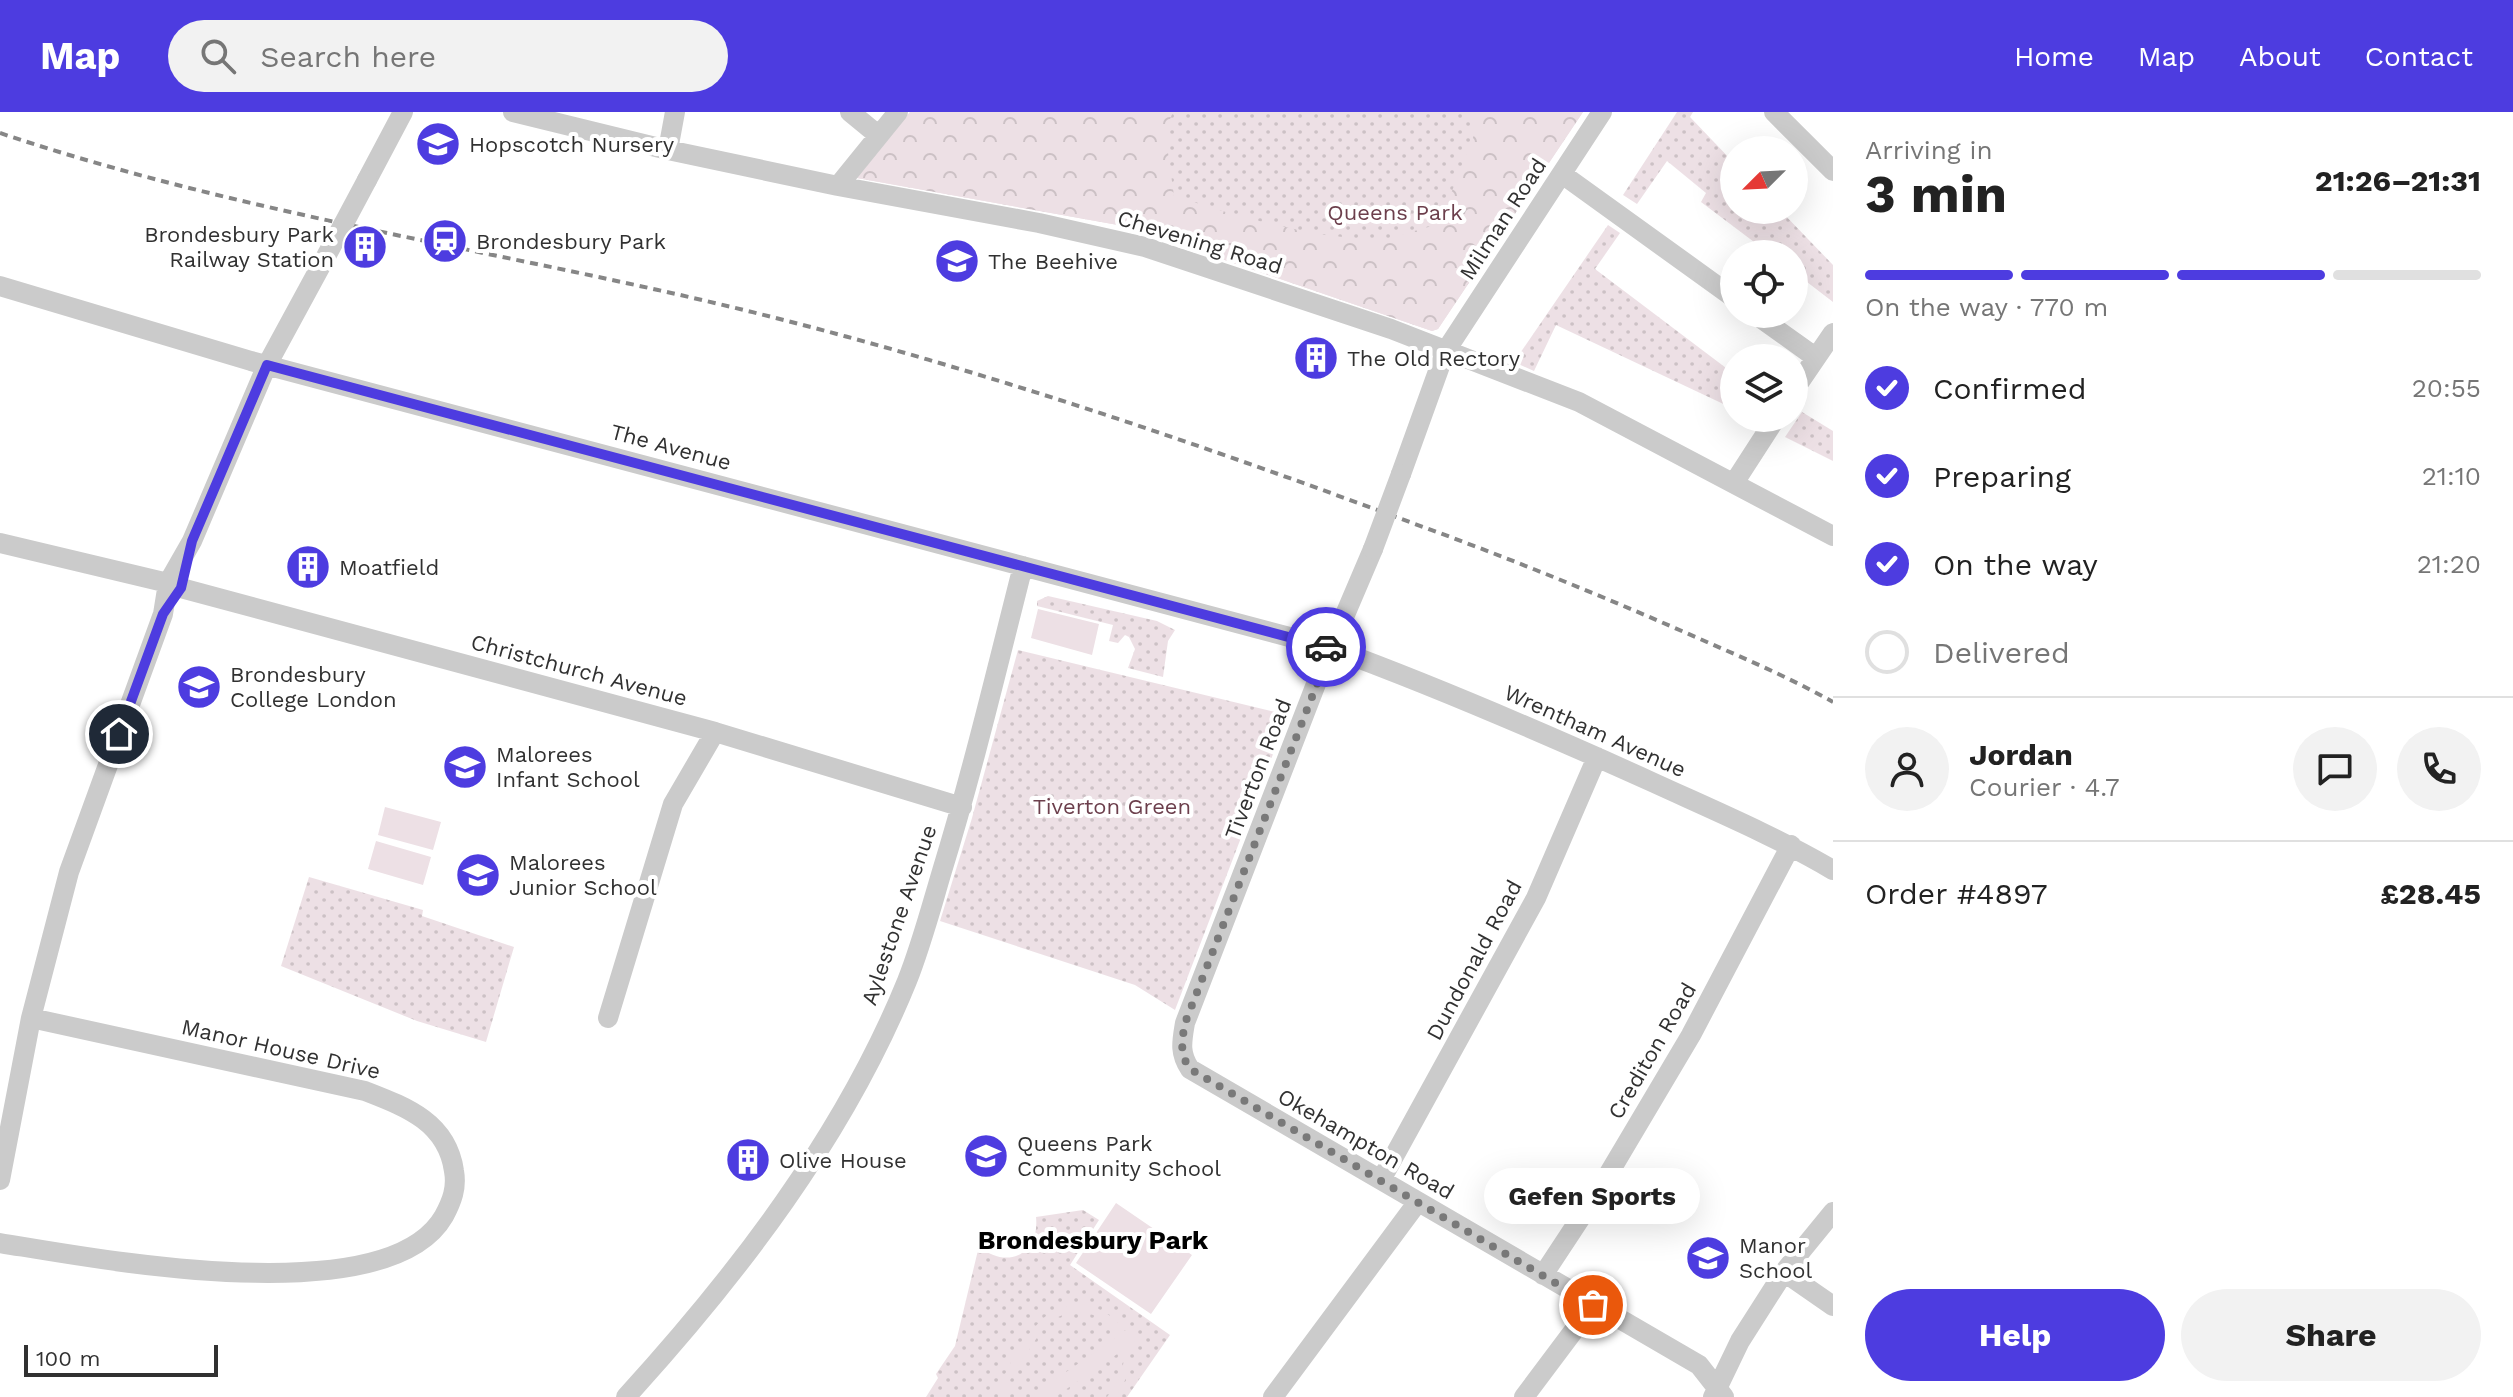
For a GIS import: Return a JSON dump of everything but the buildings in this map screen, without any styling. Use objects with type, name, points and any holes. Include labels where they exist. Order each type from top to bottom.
[{"type":"street","name":"Chevening Road","points":[[513,112],[668,150],[1145,247],[1391,329],[1579,402],[1833,536]]},
{"type":"street","points":[[668,150],[675,112]]},
{"type":"street","points":[[850,112],[878,135]]},
{"type":"street","points":[[838,186],[898,112]]},
{"type":"street","name":"Milman Road","points":[[1445,352],[1602,112]]},
{"type":"street","points":[[1774,112],[1833,171]]},
{"type":"street","points":[[0,1180],[10,1072],[31,1018],[69,872],[163,614],[267,365],[405,115]]},
{"type":"street","points":[[1562,174],[1720,288]]},
{"type":"street","name":"The Avenue","points":[[0,286],[267,365],[1331,648]]},
{"type":"street","points":[[1775,328],[1815,357]]},
{"type":"street","points":[[1808,368],[1833,333]]},
{"type":"street","name":"Tiverton Road","points":[[1190,1069],[1181,1050],[1185,1023],[1331,648],[1373,549],[1445,352]]},
{"type":"street","points":[[1734,483],[1767,432]]},
{"type":"street","name":"Christchurch Avenue","points":[[0,543],[174,586],[715,732],[962,807]]},
{"type":"street","name":"Aylestone Avenue","points":[[626,1397],[683,1335],[745,1256],[806,1168],[866,1069],[907,980],[962,807],[1023,566]]},
{"type":"street","name":"Wrentham Avenue","points":[[1331,648],[1461,697],[1597,757],[1791,845],[1833,870]]},
{"type":"street","points":[[608,1018],[673,804],[715,732]]},
{"type":"street","name":"Dundonald Road","points":[[1381,1180],[1536,898],[1597,757]]},
{"type":"street","name":"Crediton Road","points":[[1543,1275],[1599,1190],[1691,1035],[1791,845]]},
{"type":"street","name":"Manor House Drive","points":[[0,1243],[157,1268],[315,1272],[361,1265],[407,1249],[425,1239],[449,1208],[457,1185],[445,1140],[430,1122],[378,1096],[230,1060],[31,1018]]},
{"type":"street","name":"Okehampton Road","points":[[1190,1069],[1699,1365],[1718,1394]]},
{"type":"street","points":[[1273,1397],[1417,1203]]},
{"type":"street","points":[[1718,1394],[1740,1341],[1784,1272],[1833,1212]]},
{"type":"street","points":[[1784,1272],[1833,1306]]},
{"type":"street","points":[[1524,1397],[1593,1305]]},
{"type":"green space","name":"Queens Park","points":[[910,112],[1583,112],[1438,329],[1432,331],[1118,225],[857,178]]},
{"type":"green space","name":"Queens Park","points":[[910,112],[1173,112],[1165,131],[1174,196],[1242,217],[1316,234],[1379,241],[1439,224],[1474,135],[1474,118],[1467,112],[1583,112],[1438,329],[1432,331],[1118,225],[857,178]]},
{"type":"green space","points":[[1677,112],[1693,112],[1690,117],[1720,148],[1720,216],[1701,202],[1706,193],[1667,161],[1637,204],[1623,195]]},
{"type":"green space","points":[[1730,224],[1793,224],[1833,265],[1833,302],[1808,283],[1808,240],[1751,240]]},
{"type":"green space","points":[[1608,225],[1620,233],[1595,269],[1720,363],[1720,402],[1556,325],[1534,371],[1514,362]]},
{"type":"green space","points":[[1808,416],[1833,431],[1833,461],[1785,437],[1788,432],[1808,432]]},
{"type":"green space","points":[[1048,596],[1157,621],[1175,630],[1168,641],[1163,677],[1128,668],[1135,649],[1125,635],[1118,643],[1109,641],[1113,625],[1037,606],[1037,601]]},
{"type":"green space","points":[[1038,609],[1099,624],[1092,655],[1031,638]]},
{"type":"green space","name":"Tiverton Green","points":[[1018,650],[1288,715],[1175,1010],[1135,985],[940,921]]},
{"type":"green space","points":[[385,807],[441,822],[433,850],[378,835]]},
{"type":"green space","points":[[376,841],[431,857],[423,885],[368,869]]},
{"type":"green space","points":[[309,877],[423,910],[422,916],[514,947],[486,1042],[417,1021],[281,966]]},
{"type":"green space","points":[[1116,1203],[1192,1255],[1151,1314],[1076,1263]]},
{"type":"green space","points":[[1083,1210],[1099,1220],[1070,1265],[1170,1335],[1127,1397],[926,1397],[938,1378],[936,1374],[955,1346],[979,1246],[1000,1257],[1019,1255],[1033,1241],[1036,1217]]},
{"type":"green space","points":[[1080,1304],[1106,1313],[1125,1331],[1132,1326],[1140,1338],[1130,1345],[1130,1371],[1116,1397],[1107,1397],[1120,1375],[1123,1350],[1055,1397],[1030,1397],[1118,1336],[1112,1327],[1096,1316],[1077,1312],[1058,1317],[1046,1326],[1013,1374],[1006,1397],[999,1397],[1010,1363],[1034,1328],[1054,1311]]},
{"type":"railway","points":[[0,133],[162,181],[244,201],[754,313],[1041,394],[1229,457],[1517,562],[1740,657],[1833,702]]},
{"type":"way so far","points":[[1326,647],[1331,648],[1185,1023],[1181,1050],[1184,1060],[1190,1069],[1593,1305]]},
{"type":"place","name":"Hopscotch Nursery","points":[[438,144]]},
{"type":"place","name":"Brondesbury Park","points":[[445,241]]},
{"type":"place","name":"Brondesbury Park Railway Station","points":[[365,247]]},
{"type":"place","name":"The Beehive","points":[[957,261]]},
{"type":"place","name":"The Old Rectory","points":[[1316,358]]},
{"type":"place","name":"Moatfield","points":[[308,567]]},
{"type":"place","name":"Brondesbury College London","points":[[199,687]]},
{"type":"place","name":"Malorees Infant School","points":[[465,767]]},
{"type":"place","name":"Malorees Junior School","points":[[478,875]]},
{"type":"place","name":"Queens Park Community School","points":[[986,1156]]},
{"type":"place","name":"Olive House","points":[[748,1160]]},
{"type":"place","name":"Manor School","points":[[1708,1258]]},
{"type":"place","name":"Gefen Sports","points":[[1593,1305]]},
{"type":"district","name":"Brondesbury Park","points":[[1093,1240]]},
{"type":"route","points":[[119,734],[163,614],[181,588],[192,541],[267,365],[1326,647]]}]
